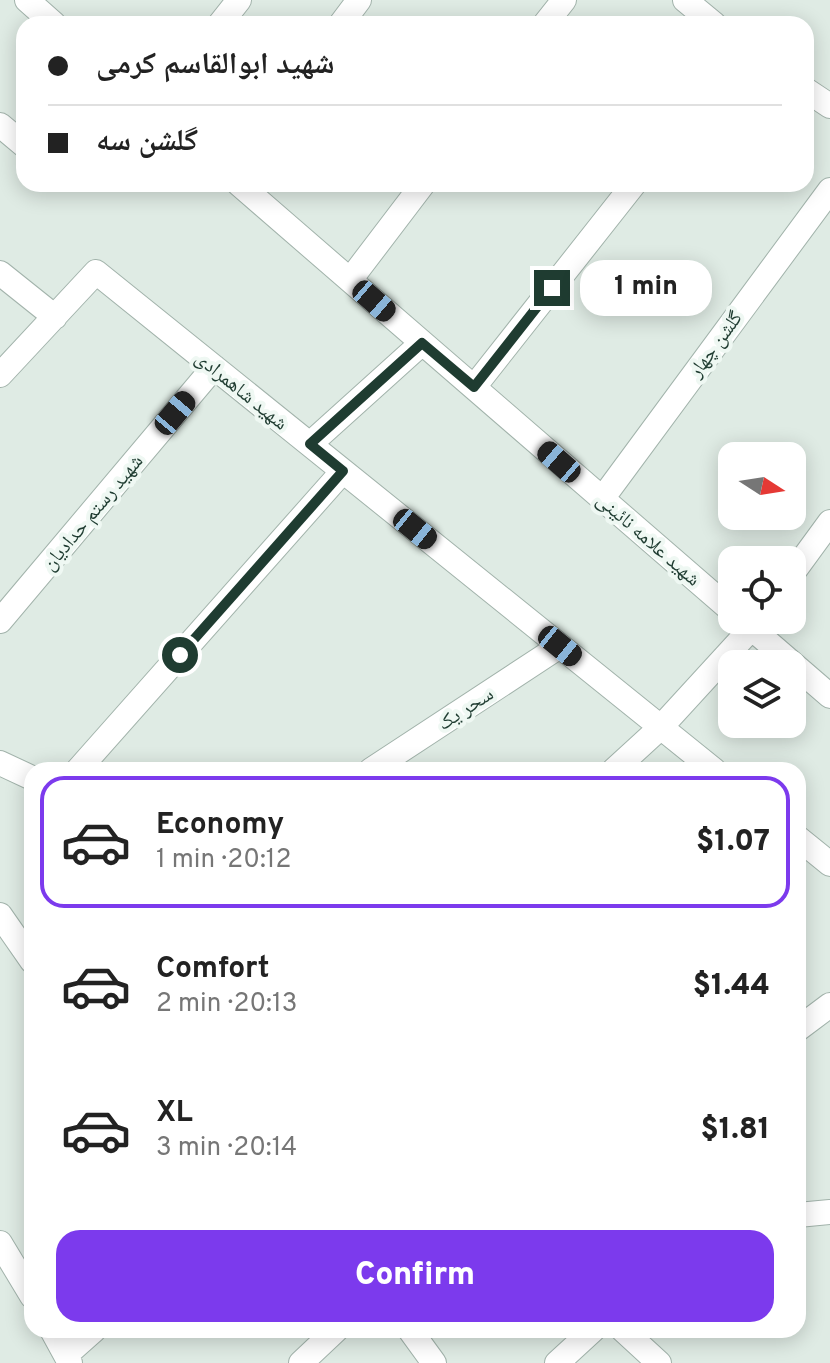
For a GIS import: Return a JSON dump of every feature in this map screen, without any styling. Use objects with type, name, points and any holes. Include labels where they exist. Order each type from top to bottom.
[{"type":"street","points":[[27,0],[45,16]]},
{"type":"street","points":[[226,16],[239,0]]},
{"type":"street","points":[[551,16],[564,0]]},
{"type":"street","points":[[685,0],[704,16]]},
{"type":"street","points":[[0,125],[16,138]]},
{"type":"street","name":"گلشن چهار","points":[[602,499],[830,190]]},
{"type":"street","name":"شهید علامه‌ نائینی","points":[[248,192],[718,599]]},
{"type":"street","points":[[350,280],[417,192]]},
{"type":"street","points":[[474,387],[628,192]]},
{"type":"street","name":"شهید شاهمرادی","points":[[55,317],[96,272],[704,762]]},
{"type":"street","points":[[0,273],[55,317],[0,375]]},
{"type":"street","points":[[310,444],[422,343]]},
{"type":"street","name":"شهید رستم حدادیان","points":[[0,621],[214,367]]},
{"type":"street","points":[[85,762],[343,471]]},
{"type":"street","points":[[806,555],[830,522]]},
{"type":"street","points":[[623,762],[661,727],[741,634]]},
{"type":"street","points":[[763,634],[830,696]]},
{"type":"street","name":"سحر یک","points":[[383,762],[560,646]]},
{"type":"street","points":[[0,763],[24,774]]},
{"type":"street","points":[[806,844],[830,864]]},
{"type":"street","points":[[0,915],[24,950]]},
{"type":"street","points":[[806,1023],[830,1005]]},
{"type":"street","points":[[806,1214],[830,1212]]},
{"type":"street","points":[[0,1243],[24,1283]]},
{"type":"street","points":[[57,1338],[68,1358],[87,1338]]},
{"type":"street","points":[[301,1363],[328,1338]]},
{"type":"street","points":[[416,1338],[434,1363]]},
{"type":"street","points":[[557,1363],[584,1338]]},
{"type":"street","points":[[632,1338],[659,1363]]},
{"type":"route","points":[[180,655],[343,471],[310,444],[422,343],[474,387],[552,288]]}]
